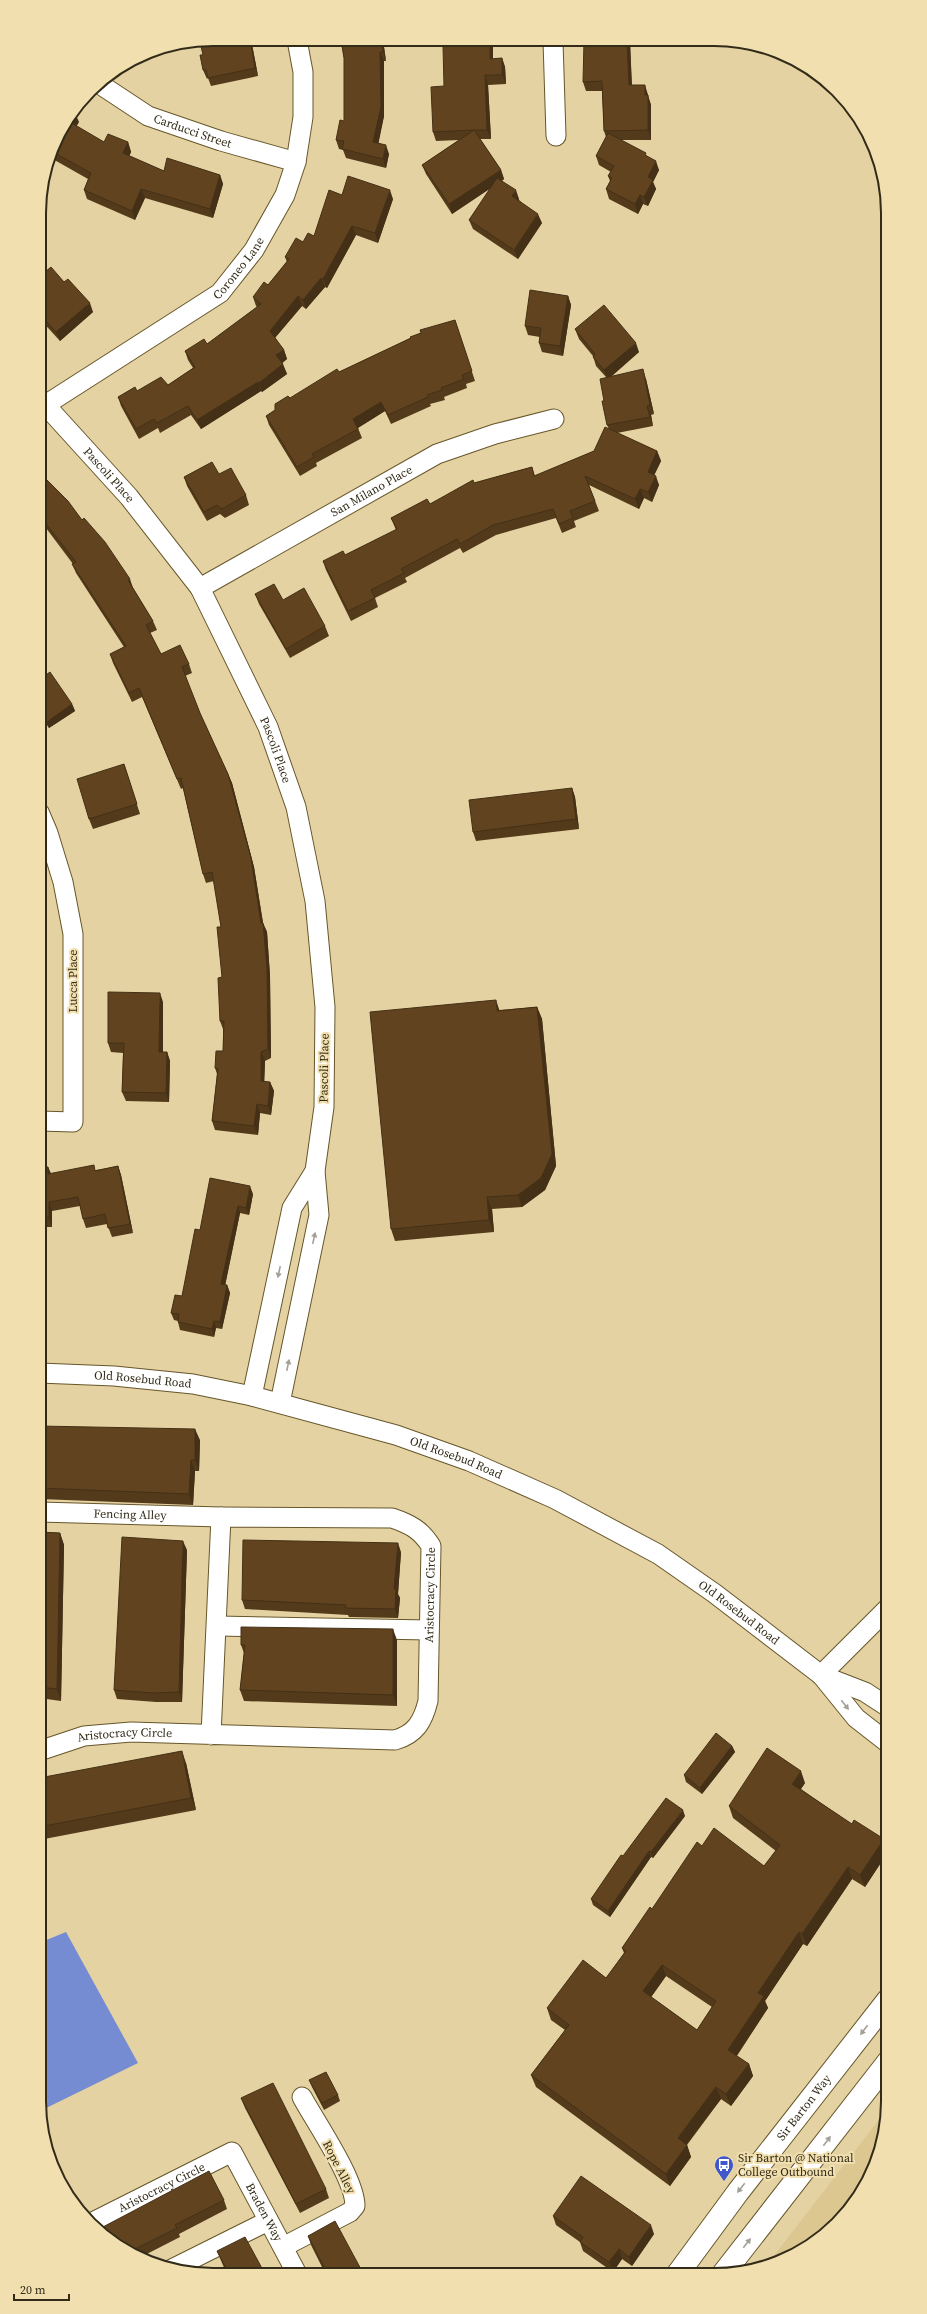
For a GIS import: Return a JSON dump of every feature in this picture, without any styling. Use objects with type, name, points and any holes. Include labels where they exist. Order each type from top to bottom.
[{"type":"main road","name":"Sir Barton Way","points":[[682,2268],[738,2192],[881,2009]]},
{"type":"main road","points":[[728,2268],[881,2071]]},
{"type":"street","name":"Coroneo Lane","points":[[46,401],[220,293],[254,250],[285,195],[296,162],[303,117],[303,72],[298,46]]},
{"type":"street","points":[[552,46],[556,136]]},
{"type":"street","name":"Carducci Street","points":[[103,87],[148,116],[221,141],[296,162]]},
{"type":"street","name":"Pascoli Place","points":[[46,409],[129,497],[200,588],[268,727],[296,807],[315,901],[325,1006],[324,1107],[315,1171],[319,1215],[280,1404]]},
{"type":"street","name":"San Milano Place","points":[[200,588],[437,454],[495,434],[554,419]]},
{"type":"street","name":"Lucca Place","points":[[46,839],[63,882],[73,934],[73,1122],[46,1121]]},
{"type":"street","name":"Pascoli Place","points":[[252,1396],[292,1208],[315,1171]]},
{"type":"street","name":"Old Rosebud Road","points":[[46,1373],[114,1376],[193,1384],[252,1396],[396,1435],[469,1461],[556,1499],[658,1554],[714,1593],[821,1674],[856,1718],[881,1738]]},
{"type":"street","name":"Fencing Alley","points":[[46,1512],[221,1517]]},
{"type":"street","points":[[211,1735],[221,1517]]},
{"type":"street","name":"Aristocracy Circle","points":[[46,1749],[84,1736],[131,1732],[395,1740],[407,1736],[417,1728],[424,1717],[428,1701],[431,1546],[424,1534],[410,1524],[392,1518],[221,1517]]},
{"type":"street","points":[[821,1674],[881,1615]]},
{"type":"street","points":[[217,1626],[429,1630]]},
{"type":"street","name":"Old Rosebud Road","points":[[821,1674],[865,1692],[881,1702]]},
{"type":"street","name":"Rope Alley","points":[[283,2247],[350,2212],[355,2206],[355,2196],[346,2176],[302,2097]]},
{"type":"street","name":"Aristocracy Circle","points":[[96,2220],[232,2152]]},
{"type":"street","name":"Braden Way","points":[[232,2152],[294,2268]]},
{"type":"street","points":[[188,2266],[268,2221]]},
{"type":"shaded area","points":[[880,2118],[872,2155],[864,2175],[853,2194],[840,2211],[824,2227],[807,2240],[788,2251],[773,2257]]},
{"type":"water","points":[[66,1932],[138,2063],[46,2108],[46,2101],[46,1940]]},
{"type":"building","points":[[201,46],[251,46],[255,68],[208,78],[206,70],[203,70],[200,55],[203,55]]},
{"type":"building","points":[[342,46],[382,46],[383,52],[380,52],[381,107],[373,142],[386,145],[383,159],[342,149],[344,141],[336,140],[340,120],[344,121],[344,58]]},
{"type":"building","points":[[443,46],[490,46],[490,59],[502,58],[502,75],[485,75],[487,130],[433,132],[431,87],[444,86]]},
{"type":"building","points":[[584,46],[627,46],[629,85],[645,85],[645,95],[648,95],[648,130],[604,131],[602,81],[583,82]]},
{"type":"building","points":[[72,123],[104,142],[108,134],[128,142],[123,153],[164,171],[167,158],[220,175],[210,209],[141,189],[132,211],[84,190],[91,173],[57,154],[63,139]]},
{"type":"building","points":[[474,130],[501,170],[449,204],[422,165]]},
{"type":"building","points":[[608,133],[646,153],[645,155],[656,161],[648,177],[653,180],[644,197],[640,195],[635,204],[606,189],[612,178],[608,176],[614,166],[596,156]]},
{"type":"building","points":[[348,176],[390,190],[375,233],[352,226],[323,279],[321,278],[303,300],[298,296],[270,331],[284,350],[276,355],[283,364],[259,383],[258,382],[197,420],[188,406],[157,423],[154,419],[136,429],[118,397],[135,387],[137,391],[161,377],[168,385],[195,367],[185,351],[204,339],[207,344],[261,304],[253,297],[264,282],[268,285],[289,259],[285,257],[296,238],[303,242],[308,233],[314,236],[329,190],[342,195]]},
{"type":"building","points":[[497,178],[516,190],[512,196],[538,214],[514,250],[469,220]]},
{"type":"building","points":[[51,267],[64,282],[68,279],[90,303],[56,332],[46,321],[46,271]]},
{"type":"building","points":[[530,290],[568,296],[560,346],[539,343],[541,328],[525,326]]},
{"type":"building","points":[[604,305],[636,343],[604,370],[593,357],[595,354],[575,329]]},
{"type":"building","points":[[455,320],[472,371],[462,375],[464,379],[441,388],[442,390],[427,395],[428,397],[388,415],[381,402],[353,419],[358,429],[312,454],[314,457],[297,467],[266,416],[275,410],[275,404],[288,396],[290,398],[337,369],[339,372],[421,333],[420,330]]},
{"type":"building","points":[[643,369],[650,405],[647,406],[650,417],[607,425],[602,401],[604,401],[600,379]]},
{"type":"building","points":[[605,427],[657,451],[648,472],[656,476],[648,492],[640,489],[635,499],[585,476],[595,501],[570,511],[573,518],[559,524],[553,509],[493,525],[460,544],[457,539],[401,569],[404,573],[371,590],[375,598],[348,611],[323,561],[343,551],[345,555],[397,529],[391,518],[427,499],[430,504],[473,480],[474,483],[532,467],[534,476],[594,451]]},
{"type":"building","points":[[212,462],[219,474],[231,468],[246,495],[222,509],[217,505],[204,512],[184,477]]},
{"type":"building","points":[[46,479],[68,501],[82,520],[84,518],[105,542],[130,579],[128,580],[153,621],[146,625],[161,654],[180,645],[189,664],[182,667],[200,713],[228,774],[251,858],[261,923],[263,923],[267,967],[268,1049],[261,1052],[261,1081],[270,1082],[268,1106],[257,1104],[254,1126],[212,1121],[218,1069],[215,1068],[216,1051],[223,1051],[224,1021],[220,1021],[218,978],[222,977],[217,927],[221,927],[212,872],[203,874],[181,778],[177,779],[139,688],[129,693],[110,654],[126,646],[72,564],[76,562],[46,524]]},
{"type":"building","points":[[274,584],[283,600],[304,588],[325,626],[286,649],[255,594]]},
{"type":"building","points":[[50,672],[72,704],[47,722],[46,721],[46,675]]},
{"type":"building","points":[[124,764],[137,804],[89,819],[77,779]]},
{"type":"building","points":[[572,788],[576,819],[473,832],[469,800]]},
{"type":"building","points":[[108,992],[160,993],[159,1052],[167,1052],[166,1093],[122,1092],[124,1043],[108,1043]]},
{"type":"building","points":[[496,1000],[497,1011],[537,1007],[552,1154],[541,1178],[518,1195],[487,1197],[489,1220],[391,1229],[370,1012]]},
{"type":"building","points":[[94,1165],[95,1171],[118,1166],[130,1224],[108,1228],[105,1214],[83,1219],[78,1197],[49,1202],[49,1217],[46,1217],[46,1167],[48,1167],[48,1174]]},
{"type":"building","points":[[210,1178],[250,1186],[246,1208],[238,1206],[221,1284],[227,1285],[220,1322],[214,1321],[212,1329],[178,1322],[179,1314],[171,1313],[175,1295],[182,1296],[195,1229],[200,1230]]},
{"type":"building","points":[[46,1426],[195,1429],[195,1460],[191,1460],[189,1494],[46,1488]]},
{"type":"building","points":[[46,1532],[60,1533],[57,1689],[46,1688]]},
{"type":"building","points":[[122,1537],[183,1541],[179,1692],[153,1693],[114,1690]]},
{"type":"building","points":[[243,1540],[398,1543],[394,1589],[396,1589],[395,1609],[345,1608],[346,1605],[242,1600]]},
{"type":"building","points":[[241,1627],[393,1629],[393,1695],[240,1690],[245,1645],[241,1645]]},
{"type":"building","points":[[716,1733],[732,1746],[700,1788],[684,1775]]},
{"type":"building","points":[[767,1748],[801,1771],[792,1784],[852,1824],[854,1820],[881,1837],[881,1844],[860,1875],[848,1867],[802,1934],[799,1932],[758,1993],[764,1996],[728,2050],[749,2064],[726,2094],[716,2087],[678,2138],[687,2145],[666,2174],[531,2075],[569,2025],[547,2008],[583,1960],[606,1978],[626,1951],[622,1948],[650,1907],[652,1909],[697,1842],[702,1846],[714,1828],[764,1866],[780,1845],[729,1806]],"holes":[[[662,1965],[716,2001],[697,2030],[643,1991]]]},
{"type":"building","points":[[182,1751],[191,1798],[46,1826],[46,1777]]},
{"type":"building","points":[[666,1798],[683,1810],[651,1852],[649,1851],[608,1911],[591,1899],[621,1855],[623,1856]]},
{"type":"building","points":[[326,2072],[338,2095],[322,2103],[309,2080]]},
{"type":"building","points":[[273,2083],[326,2189],[296,2204],[241,2098]]},
{"type":"building","points":[[209,2171],[224,2200],[175,2225],[177,2228],[135,2249],[103,2227]]},
{"type":"building","points":[[581,2176],[651,2225],[629,2257],[619,2249],[609,2262],[580,2242],[583,2237],[553,2216]]},
{"type":"building","points":[[335,2221],[360,2268],[324,2268],[308,2236]]},
{"type":"building","points":[[245,2237],[262,2268],[226,2268],[217,2251]]},
{"type":"place","name":"Sir Barton @ National College Outbound","points":[[724,2182]]}]
